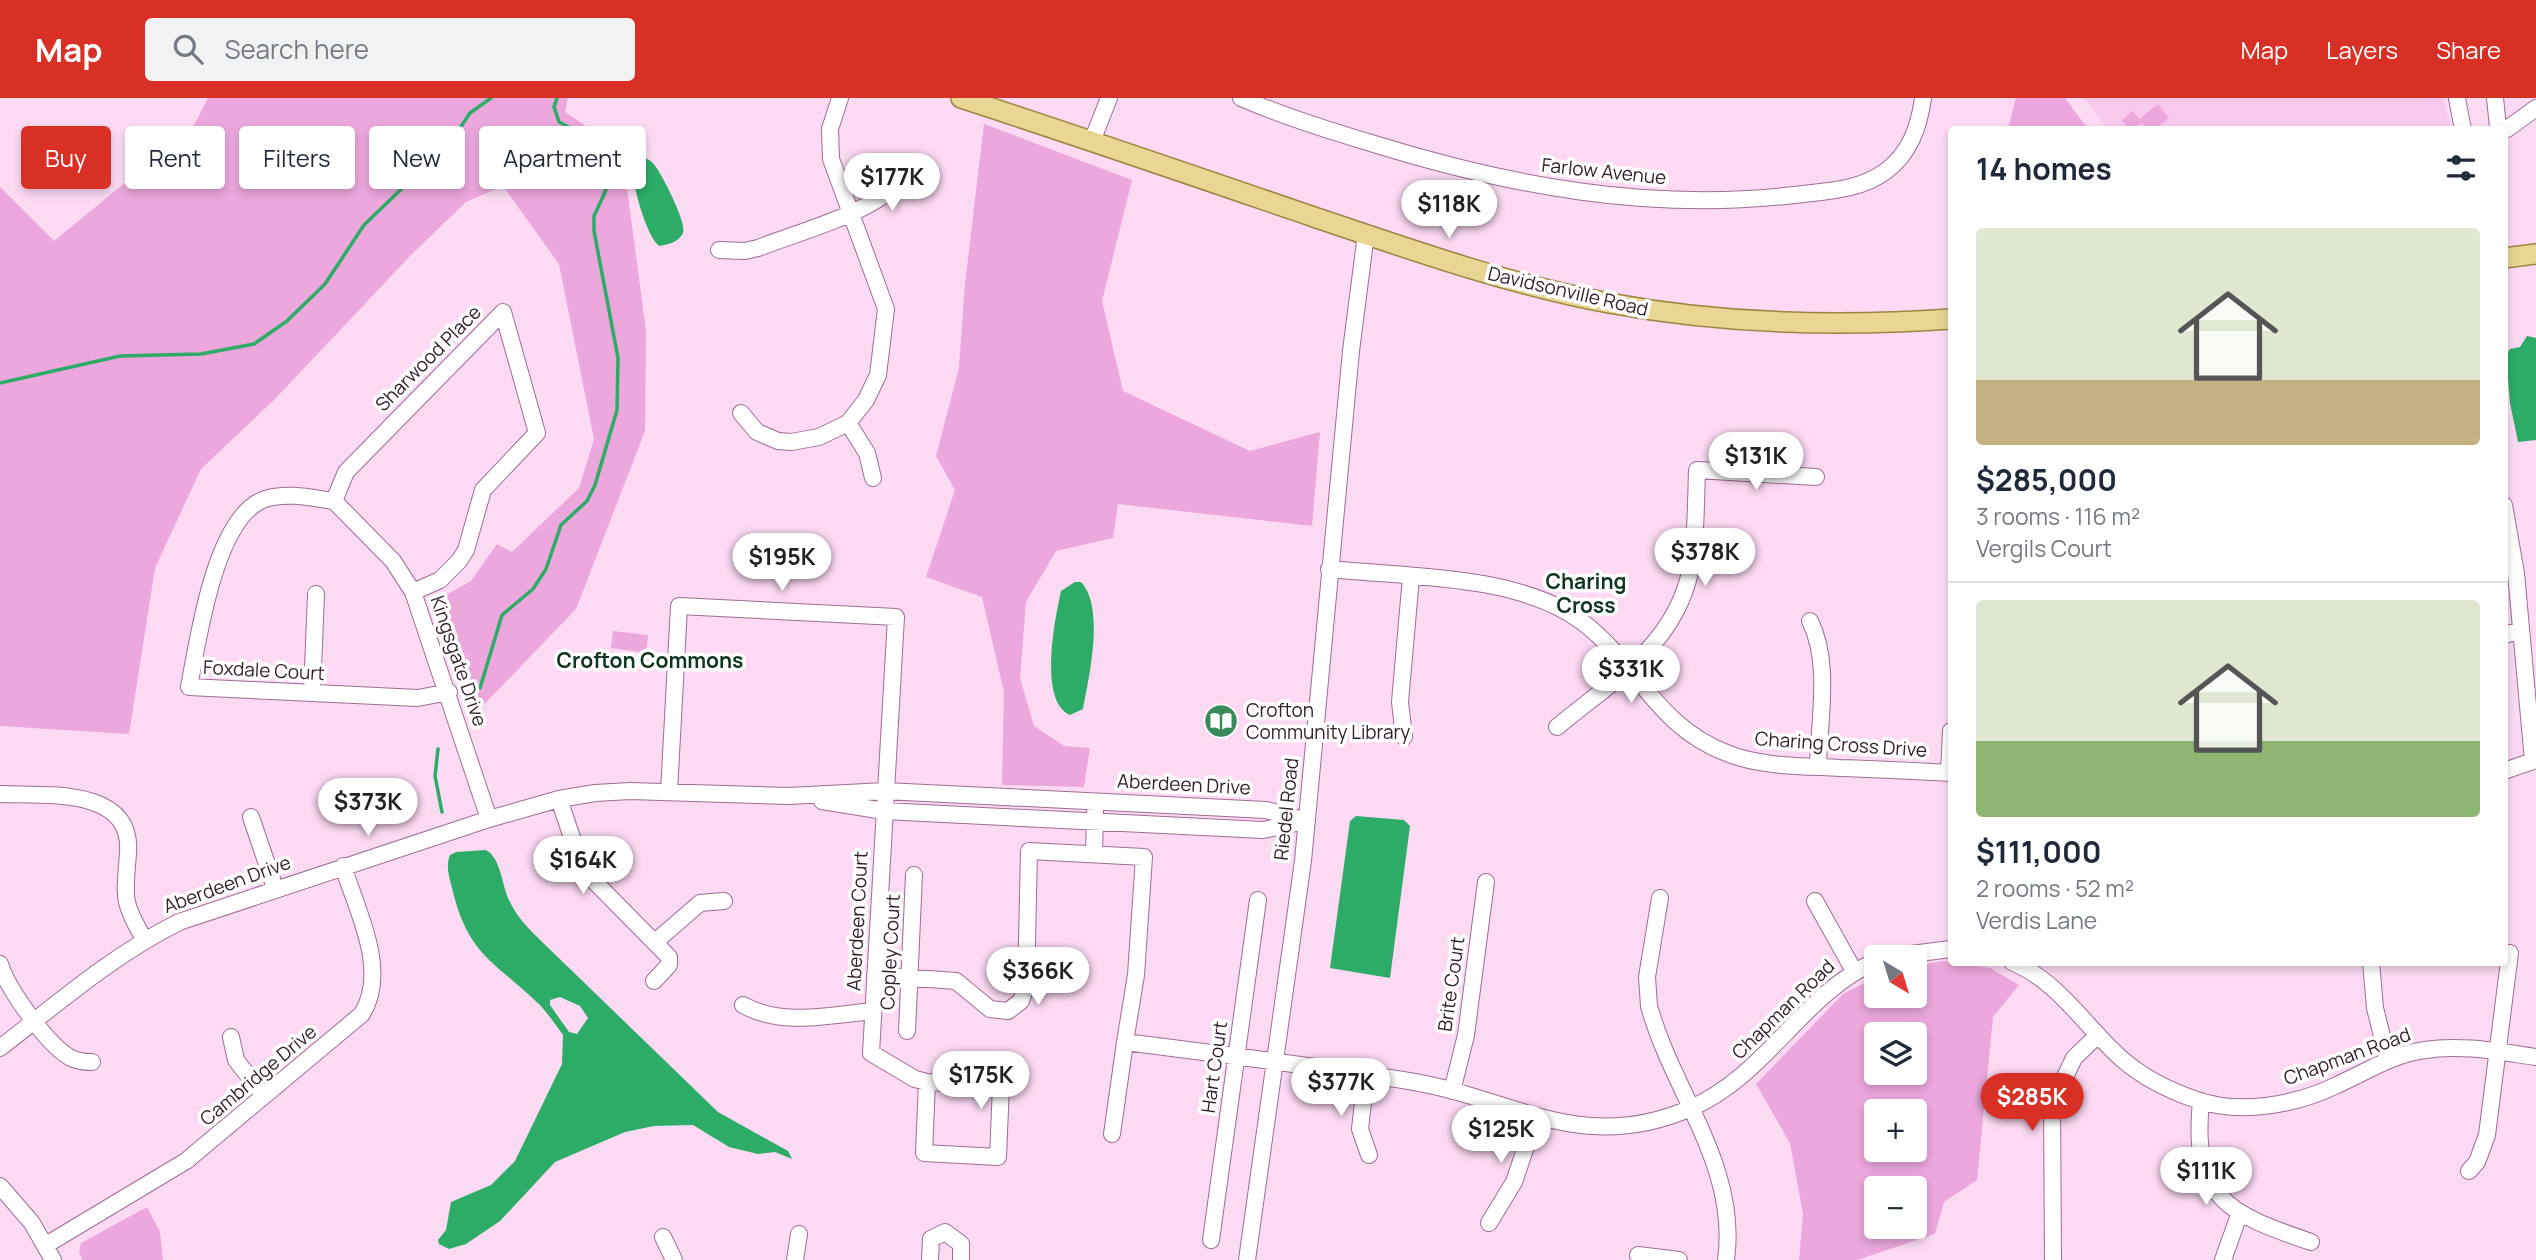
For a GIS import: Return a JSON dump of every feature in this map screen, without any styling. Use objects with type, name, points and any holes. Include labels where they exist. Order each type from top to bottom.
[{"type":"main road","name":"Davidsonville Road","points":[[961,98],[1366,234],[1543,289],[1671,313],[1775,322],[1948,319]]},
{"type":"main road","points":[[2508,258],[2536,254]]},
{"type":"street","points":[[741,413],[757,432],[778,441],[791,442],[819,437],[848,423],[866,400],[878,375],[887,322],[883,296],[835,174],[829,144],[830,129],[840,98]]},
{"type":"street","points":[[1092,141],[1109,98]]},
{"type":"street","name":"Farlow Avenue","points":[[1241,98],[1340,134],[1486,176],[1620,197],[1730,200],[1847,189],[1873,179],[1896,163],[1912,141],[1923,98]]},
{"type":"street","points":[[2457,98],[2462,126]]},
{"type":"street","points":[[2495,98],[2498,126]]},
{"type":"street","points":[[2508,128],[2536,108]]},
{"type":"street","points":[[719,250],[733,252],[758,248],[851,212],[879,200],[906,176]]},
{"type":"street","name":"Riedel Road","points":[[1247,1260],[1307,821],[1350,351],[1366,234]]},
{"type":"street","name":"Sharwood Place","points":[[334,501],[346,472],[503,312],[537,433],[483,490],[466,550],[459,561],[440,580],[413,592]]},
{"type":"street","points":[[848,423],[867,453],[873,478]]},
{"type":"street","points":[[1557,727],[1626,669],[1668,628],[1685,592],[1693,555],[1697,470],[1816,477]]},
{"type":"street","name":"Foxdale Court","points":[[334,501],[276,496],[254,504],[235,522],[209,592],[189,687],[418,698],[449,692]]},
{"type":"street","name":"Kingsgate Drive","points":[[334,501],[393,561],[413,592],[449,692],[489,819]]},
{"type":"street","points":[[2508,523],[2514,550],[2535,761],[2508,770]]},
{"type":"street","name":"Charing Cross Drive","points":[[1329,569],[1491,585],[1541,599],[1581,621],[1671,720],[1708,745],[1747,760],[1818,767],[1948,773]]},
{"type":"street","points":[[1404,737],[1401,702],[1411,577]]},
{"type":"street","points":[[312,693],[316,594]]},
{"type":"street","name":"Aberdeen Court","points":[[669,792],[679,606],[896,617],[871,1053],[915,1079],[927,1082]]},
{"type":"street","points":[[1810,621],[1822,658],[1818,767]]},
{"type":"street","points":[[2508,634],[2521,630]]},
{"type":"street","name":"Aberdeen Drive","points":[[0,1048],[144,939],[179,922],[275,888],[559,799],[618,792],[789,796],[885,791],[1095,799],[1266,810],[1307,821]]},
{"type":"street","points":[[0,794],[80,798],[105,806],[120,818],[126,828],[128,849],[125,905],[144,939]]},
{"type":"street","name":"Aberdeen Drive","points":[[789,796],[884,811],[1095,822],[1263,830],[1307,821]]},
{"type":"street","points":[[559,799],[583,870],[671,961],[654,981]]},
{"type":"street","points":[[1094,854],[1095,799]]},
{"type":"street","points":[[251,817],[275,888]]},
{"type":"street","points":[[875,975],[910,975],[956,981],[996,1012],[1014,1007],[1021,1001],[1026,986],[1028,851],[1144,857],[1136,975],[1112,1134]]},
{"type":"street","name":"Cambridge Drive","points":[[46,1245],[186,1161],[362,1014],[372,993],[373,966],[343,866]]},
{"type":"street","name":"Copley Court","points":[[907,1031],[914,875]]},
{"type":"street","name":"Brite Court","points":[[1452,1091],[1463,1053],[1486,883]]},
{"type":"street","points":[[1660,898],[1647,977],[1649,1006],[1723,1186],[1728,1223],[1726,1260]]},
{"type":"street","name":"Hart Court","points":[[1211,1240],[1258,900]]},
{"type":"street","points":[[655,942],[700,902],[724,901]]},
{"type":"street","points":[[1815,901],[1854,971]]},
{"type":"street","points":[[1927,952],[1948,949]]},
{"type":"street","points":[[2469,1171],[2484,1148],[2510,953]]},
{"type":"street","points":[[0,964],[8,984],[63,1053],[80,1061],[92,1062]]},
{"type":"street","name":"Chapman Road","points":[[1125,1042],[1366,1075],[1452,1091],[1536,1118],[1571,1126],[1599,1127],[1654,1121],[1692,1108],[1750,1071],[1828,989],[1864,966]]},
{"type":"street","name":"Chapman Road","points":[[2019,966],[2046,981],[2138,1072],[2201,1101],[2251,1106],[2286,1102],[2335,1086],[2388,1060],[2426,1049],[2462,1048],[2536,1057]]},
{"type":"street","points":[[2371,966],[2375,1008],[2388,1060]]},
{"type":"street","points":[[743,1005],[759,1014],[780,1018],[873,1011]]},
{"type":"street","points":[[2053,1260],[2052,1104],[2070,1065],[2098,1035]]},
{"type":"street","points":[[231,1037],[236,1060],[264,1096]]},
{"type":"street","points":[[1366,1075],[1360,1129],[1369,1155]]},
{"type":"street","points":[[927,1082],[1001,1085],[998,1157],[924,1153],[927,1082]]},
{"type":"street","points":[[2201,1101],[2199,1145],[2207,1177],[2239,1215],[2311,1242]]},
{"type":"street","points":[[1489,1223],[1514,1182],[1536,1118]]},
{"type":"street","points":[[0,1186],[46,1245],[53,1260]]},
{"type":"street","points":[[2223,1260],[2239,1215]]},
{"type":"street","points":[[930,1260],[931,1239],[945,1232],[961,1244],[961,1260]]},
{"type":"street","points":[[795,1260],[799,1234]]},
{"type":"street","points":[[663,1237],[674,1260]]},
{"type":"street","points":[[1638,1255],[1679,1260]]},
{"type":"shaded area","points":[[208,98],[568,98],[565,112],[586,126],[479,126],[479,189],[496,189],[466,202],[411,255],[275,399],[201,469],[155,568],[129,734],[0,726],[0,187],[54,241],[125,183],[125,189],[225,189],[225,126],[194,126]]},
{"type":"shaded area","points":[[2016,98],[2065,98],[2086,126],[2009,126]]},
{"type":"shaded area","points":[[2084,98],[2444,98],[2450,126],[2106,126]]},
{"type":"shaded area","points":[[2158,104],[2169,118],[2159,126],[2145,126],[2142,123],[2127,126],[2122,120],[2133,111],[2139,119]]},
{"type":"shaded area","points":[[984,124],[1132,180],[1102,301],[1123,391],[1250,451],[1320,432],[1312,526],[1118,504],[1113,538],[1056,551],[1026,602],[1020,678],[1034,726],[1064,746],[1090,748],[1084,787],[1002,785],[1004,692],[982,597],[926,577],[955,490],[936,456],[959,368],[965,284]]},
{"type":"shaded area","points":[[646,158],[654,164],[674,200],[683,233],[679,239],[660,246],[649,232],[635,189],[646,189]]},
{"type":"shaded area","points":[[505,189],[627,189],[646,331],[645,431],[576,609],[474,715],[437,600],[471,581],[497,544],[512,552],[579,488],[594,439],[559,264]]},
{"type":"shaded area","points":[[2527,336],[2536,338],[2536,440],[2518,442],[2510,403],[2508,352],[2520,347]]},
{"type":"shaded area","points":[[1075,582],[1081,582],[1088,593],[1094,625],[1083,709],[1070,715],[1060,707],[1054,694],[1051,658],[1061,591]]},
{"type":"shaded area","points":[[613,631],[648,635],[646,653],[611,648]]},
{"type":"shaded area","points":[[1356,816],[1404,820],[1410,826],[1390,978],[1330,968],[1350,821]]},
{"type":"shaded area","points":[[486,850],[491,854],[512,905],[533,933],[718,1112],[788,1151],[792,1159],[775,1152],[758,1154],[729,1147],[693,1125],[654,1126],[625,1132],[555,1162],[500,1221],[466,1244],[449,1249],[439,1244],[438,1240],[446,1230],[451,1202],[491,1185],[515,1161],[562,1064],[563,1035],[540,1005],[486,957],[467,931],[449,873],[450,855],[456,852]],"holes":[[[560,997],[580,1006],[588,1018],[577,1034],[569,1032],[550,1005],[550,1000]]]},
{"type":"shaded area","points":[[1943,961],[1948,962],[1948,966],[1990,968],[2019,985],[1993,1017],[1977,1180],[1944,1202],[1935,1234],[1927,1237],[1927,1176],[1864,1176],[1864,1239],[1920,1239],[1857,1260],[1799,1260],[1803,1214],[1790,1143],[1756,1084],[1843,994],[1864,983],[1864,1008],[1927,1008],[1927,964]]},
{"type":"shaded area","points":[[147,1207],[160,1232],[163,1260],[83,1260],[79,1252],[81,1243]]},
{"type":"waterway","points":[[0,383],[120,356],[201,354],[254,344],[287,321],[325,284],[364,225],[419,172],[439,159],[470,113],[491,98]]},
{"type":"waterway","points":[[480,688],[502,615],[533,589],[546,569],[561,525],[587,501],[595,485],[617,410],[618,358],[594,231],[594,216],[606,190],[588,164],[590,149],[582,134],[559,122],[554,107],[557,98]]},
{"type":"waterway","points":[[438,749],[435,776],[442,812]]},
{"type":"place","name":"Crofton Community Library","points":[[1221,721]]},
{"type":"district","name":"Charing Cross","points":[[1586,593]]},
{"type":"district","name":"Crofton Commons","points":[[650,660]]}]
